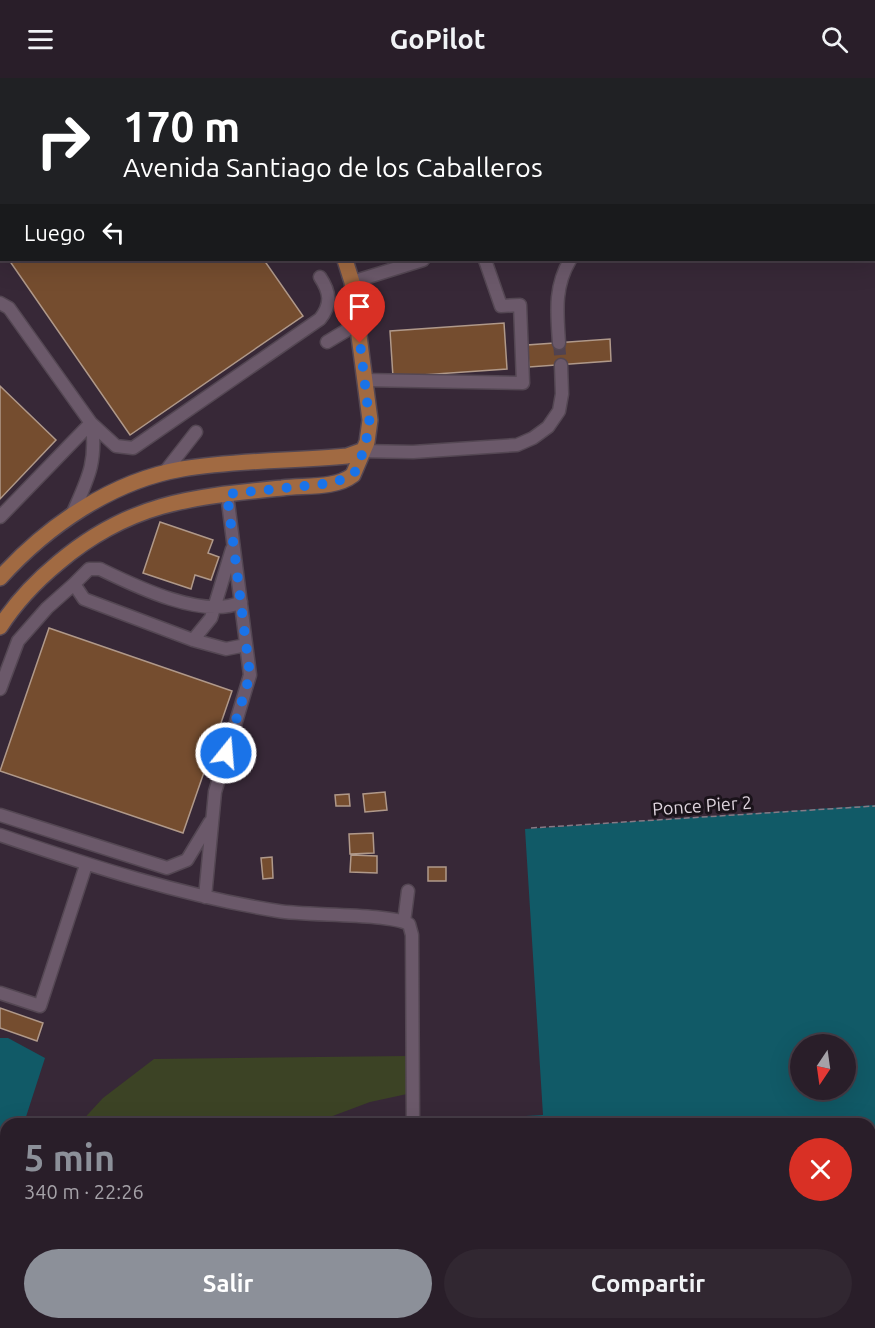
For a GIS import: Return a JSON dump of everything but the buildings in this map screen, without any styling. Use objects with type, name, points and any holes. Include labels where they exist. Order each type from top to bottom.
[{"type":"main road","points":[[0,627],[17,602],[43,575],[105,528],[139,512],[166,503],[345,480],[357,469],[370,426],[352,282],[345,261]]},
{"type":"main road","points":[[0,578],[27,550],[71,517],[112,492],[164,473],[204,467],[346,456],[361,452]]},
{"type":"street","points":[[352,282],[420,261]]},
{"type":"street","points":[[365,380],[398,383],[523,383],[520,305],[501,306],[485,261]]},
{"type":"street","points":[[559,343],[556,301],[558,287],[570,261]]},
{"type":"street","points":[[0,303],[9,308],[92,423],[116,446],[125,448],[140,445],[320,319],[329,303],[329,295],[320,277]]},
{"type":"street","points":[[327,342],[357,324]]},
{"type":"street","points":[[361,452],[413,452],[517,445],[548,428],[559,411],[562,394],[561,365]]},
{"type":"street","points":[[71,517],[92,470],[94,453],[92,423]]},
{"type":"street","points":[[0,517],[92,423]]},
{"type":"street","points":[[164,473],[196,432]]},
{"type":"street","points":[[204,897],[215,792],[250,675],[227,494]]},
{"type":"street","points":[[193,640],[211,618],[234,545]]},
{"type":"street","points":[[0,689],[18,641],[47,608],[89,569],[100,569],[189,603],[229,608],[241,602]]},
{"type":"street","points":[[74,584],[84,599],[193,640],[226,649],[246,645]]},
{"type":"street","points":[[0,815],[167,868],[187,860],[212,818]]},
{"type":"street","points":[[0,835],[86,865],[204,897],[280,912],[404,921],[409,924],[412,935],[413,1118]]},
{"type":"street","points":[[0,993],[40,1006],[86,865]]},
{"type":"street","points":[[404,921],[408,891]]},
{"type":"path","name":"Ponce Pier 2","points":[[531,828],[875,806]]},
{"type":"green space","points":[[407,1056],[407,1094],[370,1102],[327,1118],[85,1118],[103,1098],[154,1059]]},
{"type":"water","points":[[875,805],[875,1118],[493,1118],[543,1115],[525,829]]},
{"type":"water","points":[[0,1038],[8,1038],[45,1058],[26,1118],[0,1118]]},
{"type":"tunnel","points":[[559,343],[561,365]]},
{"type":"route","points":[[226,753],[250,675],[227,494],[333,483],[353,475],[367,442],[370,426],[360,343]]}]
